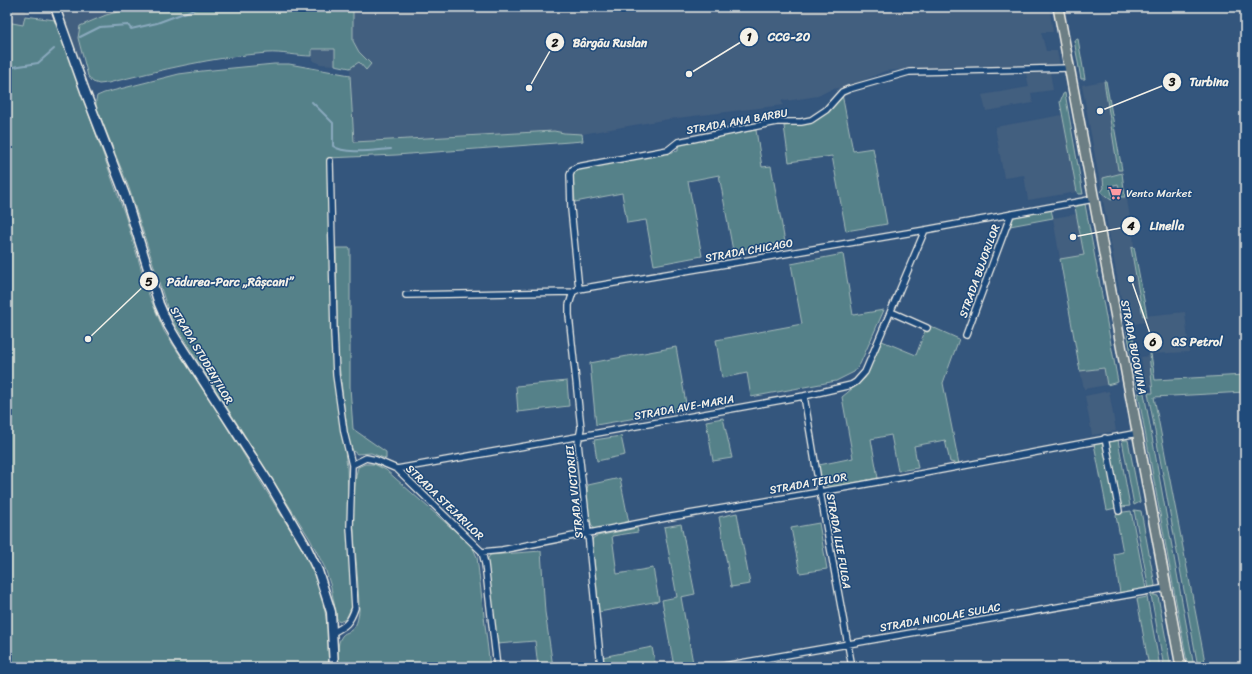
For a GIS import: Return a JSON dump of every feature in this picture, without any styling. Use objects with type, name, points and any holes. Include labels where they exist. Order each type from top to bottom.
[{"type":"main road","name":"STRADA STUDENȚILOR","points":[[55,7],[85,92],[125,195],[153,287],[164,316],[177,340],[269,483],[306,546],[318,571],[331,612],[334,667]]},
{"type":"main road","name":"STRADA BUCOVINA","points":[[1058,7],[1181,667]]},
{"type":"street","name":"STRADA ANA BARBU","points":[[570,175],[572,170],[577,167],[668,150],[678,142],[777,122],[801,122],[811,120],[826,110],[842,92],[848,88],[898,74],[909,72],[1070,68]]},
{"type":"street","points":[[330,161],[336,375],[344,432],[352,465],[350,527],[355,608],[352,618],[346,626],[332,633]]},
{"type":"street","name":"STRADA VICTORIEI","points":[[570,175],[576,291],[569,305],[568,315],[581,428],[578,443],[601,667]]},
{"type":"street","name":"STRADA CHICAGO","points":[[406,295],[576,291],[1094,199]]},
{"type":"street","name":"STRADA BUJORILOR","points":[[966,335],[1011,214]]},
{"type":"street","name":"STRADA AVE-MARIA","points":[[397,469],[804,396],[845,387],[856,382],[865,372],[925,230]]},
{"type":"street","points":[[908,233],[915,236],[918,240],[919,246]]},
{"type":"street","points":[[891,312],[927,328]]},
{"type":"street","name":"STRADA ILIE FULGA","points":[[804,396],[852,667]]},
{"type":"street","name":"STRADA TEILOR","points":[[482,552],[502,550],[671,517],[820,492],[1138,433]]},
{"type":"street","points":[[1105,438],[1118,511]]},
{"type":"street","points":[[352,465],[366,458],[376,460],[397,469]]},
{"type":"street","name":"STRADA STEJARILOR","points":[[397,469],[482,552],[485,564],[497,667]]},
{"type":"street","name":"STRADA NICOLAE SULAC","points":[[718,667],[1166,588]]},
{"type":"shaded area","points":[[7,7],[26,7],[24,25],[7,22]]},
{"type":"shaded area","points":[[60,7],[136,7],[106,15],[80,26],[78,38],[82,54],[78,56]]},
{"type":"shaded area","points":[[353,7],[1049,7],[1053,32],[1041,32],[1046,51],[1057,51],[1060,66],[885,71],[848,87],[832,89],[818,96],[786,101],[781,100],[783,105],[669,119],[582,134],[554,131],[354,142],[350,68],[359,62],[371,64],[359,52],[353,41]]},
{"type":"shaded area","points":[[311,49],[335,49],[335,65],[320,64],[312,60]]},
{"type":"shaded area","points":[[1050,72],[1053,90],[1031,93],[1033,103],[986,111],[982,95],[1029,87],[1026,73]]},
{"type":"shaded area","points":[[1104,81],[1118,170],[1122,170],[1133,235],[1134,247],[1131,248],[1143,316],[1185,312],[1189,352],[1149,354],[1144,322],[1135,324],[1127,331],[1082,85]]},
{"type":"shaded area","points":[[1062,115],[1077,192],[1028,200],[1024,175],[1004,178],[995,127]]},
{"type":"shaded area","points":[[1076,214],[1084,255],[1060,259],[1053,218]]},
{"type":"shaded area","points":[[1149,356],[1152,386],[1146,387],[1141,357]]},
{"type":"shaded area","points":[[1104,368],[1107,385],[1084,389],[1080,371]]},
{"type":"shaded area","points":[[1109,391],[1116,431],[1092,435],[1085,396]]},
{"type":"green space","points":[[136,7],[353,7],[353,41],[359,52],[371,64],[366,70],[359,62],[350,68],[335,65],[335,49],[312,49],[312,56],[273,53],[247,55],[187,65],[108,83],[99,84],[93,82],[88,76],[78,38],[80,26],[106,15]]},
{"type":"green space","points":[[25,16],[55,20],[125,215],[149,295],[164,331],[215,408],[313,569],[324,604],[329,643],[329,667],[7,667],[7,22],[23,25]]},
{"type":"green space","points":[[1078,39],[1085,79],[1081,79],[1074,40]]},
{"type":"green space","points":[[274,64],[289,64],[350,75],[354,142],[554,131],[582,134],[583,141],[396,155],[328,158],[330,287],[334,368],[347,467],[352,606],[346,619],[339,622],[325,568],[310,539],[175,325],[168,310],[129,188],[96,106],[97,96],[104,93],[179,74]]},
{"type":"green space","points":[[1104,81],[1106,81],[1122,170],[1118,170]]},
{"type":"green space","points":[[1065,93],[1083,194],[1078,194],[1077,192],[1060,102],[1063,94]]},
{"type":"green space","points":[[842,94],[853,151],[873,148],[887,224],[846,231],[832,156],[789,162],[784,126],[813,122],[831,107]]},
{"type":"green space","points":[[756,130],[762,167],[771,166],[785,242],[733,251],[719,175],[688,181],[702,256],[654,265],[646,220],[627,223],[622,193],[575,202],[573,177],[575,171],[586,167],[678,151],[678,145],[681,143]]},
{"type":"green space","points":[[1122,173],[1125,197],[1121,197],[1118,184],[1110,186],[1113,199],[1111,200],[1101,192],[1104,188],[1103,178]]},
{"type":"green space","points":[[1085,204],[1118,382],[1107,385],[1104,368],[1080,371],[1060,259],[1084,255],[1075,207]]},
{"type":"green space","points":[[1051,210],[1053,218],[1010,226],[1013,217]]},
{"type":"green space","points":[[1134,247],[1147,316],[1143,316],[1131,248]]},
{"type":"green space","points":[[336,248],[350,248],[350,387],[353,429],[386,452],[386,459],[371,453],[357,454],[353,451],[348,438],[338,357]]},
{"type":"green space","points":[[843,254],[853,315],[884,310],[860,364],[854,372],[836,381],[751,397],[747,373],[722,378],[716,340],[802,324],[791,264]]},
{"type":"green space","points":[[930,326],[959,339],[943,383],[959,464],[950,462],[945,440],[914,446],[918,468],[898,471],[891,435],[871,439],[878,478],[833,487],[826,485],[822,479],[819,465],[853,458],[842,397],[865,378],[882,341],[916,355],[925,331]]},
{"type":"green space","points":[[1131,327],[1142,388],[1137,388],[1127,331]]},
{"type":"green space","points":[[676,347],[687,409],[596,425],[590,363]]},
{"type":"green space","points":[[1149,354],[1151,354],[1155,380],[1245,375],[1245,392],[1154,397],[1206,667],[1198,667],[1148,393],[1153,393]]},
{"type":"green space","points":[[567,381],[569,406],[518,412],[516,386]]},
{"type":"green space","points":[[1138,393],[1144,393],[1194,667],[1188,667]]},
{"type":"green space","points":[[723,418],[732,458],[713,461],[706,421]]},
{"type":"green space","points":[[621,436],[625,455],[597,461],[594,440]]},
{"type":"green space","points":[[1118,440],[1130,506],[1121,507],[1109,442]]},
{"type":"green space","points":[[1122,440],[1128,440],[1140,502],[1134,505]]},
{"type":"green space","points":[[1104,442],[1116,508],[1107,510],[1094,444]]},
{"type":"green space","points":[[365,464],[374,464],[386,470],[472,546],[477,557],[490,667],[339,667],[338,651],[340,639],[356,625],[358,620],[359,594],[353,520],[355,484],[358,467]]},
{"type":"green space","points":[[620,478],[629,523],[596,530],[594,529],[590,520],[587,494],[588,485]]},
{"type":"green space","points":[[1134,510],[1141,511],[1155,585],[1153,588],[1149,589]]},
{"type":"green space","points":[[1131,511],[1146,589],[1120,593],[1114,554],[1123,552],[1116,516],[1117,513]]},
{"type":"green space","points":[[737,513],[750,584],[731,587],[719,517]]},
{"type":"green space","points":[[819,523],[827,569],[800,573],[791,528]]},
{"type":"green space","points":[[681,524],[695,594],[681,597],[693,663],[674,667],[662,600],[677,597],[664,527]]},
{"type":"green space","points":[[637,528],[638,532],[612,536],[617,574],[653,568],[659,601],[599,612],[592,541],[593,538]]},
{"type":"green space","points":[[541,551],[545,612],[553,667],[538,667],[535,641],[497,644],[487,560],[490,555]]},
{"type":"green space","points":[[1151,595],[1158,596],[1171,667],[1164,667]]},
{"type":"green space","points":[[1147,597],[1160,667],[1149,667],[1137,599]]},
{"type":"green space","points":[[652,647],[656,667],[603,667],[602,657]]},
{"type":"waterway","points":[[80,37],[100,27],[128,25],[131,29],[157,23],[200,7]]},
{"type":"waterway","points":[[7,68],[38,63],[54,49]]},
{"type":"waterway","points":[[312,102],[333,123],[333,146],[338,149],[352,151],[391,149]]},
{"type":"place","name":"CCG-20","points":[[689,74]]},
{"type":"place","name":"Bârgău Ruslan","points":[[529,88]]},
{"type":"place","name":"Turbina","points":[[1100,111]]},
{"type":"place","name":"Vento Market","points":[[1115,193]]},
{"type":"place","name":"Linella","points":[[1073,237]]},
{"type":"place","name":"QS Petrol","points":[[1131,279]]},
{"type":"place","name":"Pădurea-Parc „Râșcani”","points":[[88,339]]}]
